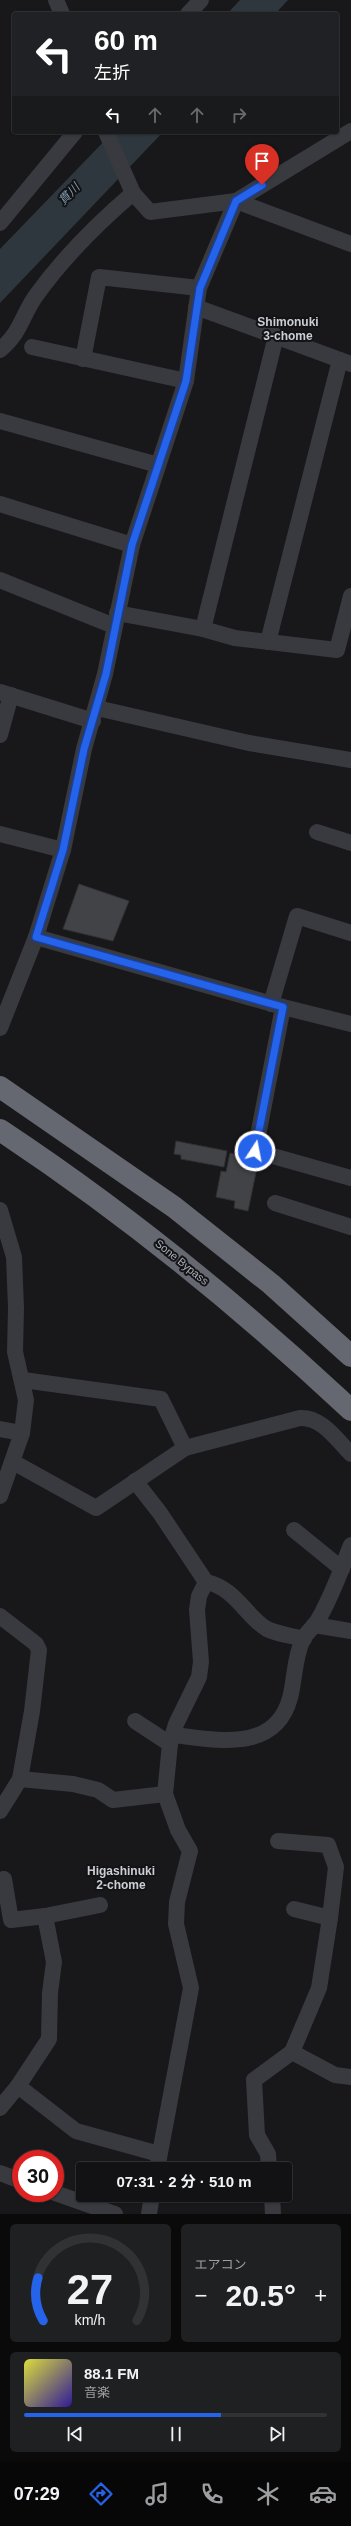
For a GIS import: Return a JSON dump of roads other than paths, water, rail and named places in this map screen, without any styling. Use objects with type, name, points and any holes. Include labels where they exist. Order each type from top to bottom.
[{"type":"highway","points":[[0,1087],[174,1207],[271,1284],[351,1356]]},
{"type":"highway","name":"Sone Bypass","points":[[0,1130],[85,1187],[155,1240],[240,1308],[351,1410]]},
{"type":"street","points":[[56,0],[61,12]]},
{"type":"street","points":[[190,12],[201,0]]},
{"type":"street","points":[[107,134],[131,189],[150,212],[236,201],[351,131]]},
{"type":"street","points":[[0,223],[73,134]]},
{"type":"street","points":[[0,350],[14,338],[35,298],[56,270],[131,189]]},
{"type":"street","points":[[236,201],[351,244]]},
{"type":"street","points":[[0,1028],[36,937],[63,850],[84,749],[95,715],[132,545],[186,381],[200,288],[236,201]]},
{"type":"street","points":[[83,359],[99,277],[200,288]]},
{"type":"street","points":[[196,307],[346,362],[268,642]]},
{"type":"street","points":[[203,629],[276,336]]},
{"type":"street","points":[[32,347],[186,381]]},
{"type":"street","points":[[0,421],[158,465]]},
{"type":"street","points":[[0,504],[132,545]]},
{"type":"street","points":[[0,580],[116,620],[203,629],[234,638],[337,650],[351,596]]},
{"type":"street","points":[[0,735],[5,693],[95,715],[351,760]]},
{"type":"street","points":[[317,832],[351,843]]},
{"type":"street","points":[[0,834],[63,850]]},
{"type":"street","points":[[351,933],[297,916],[277,1006],[255,1151],[351,1178]]},
{"type":"street","points":[[36,937],[277,1006],[351,1024]]},
{"type":"street","points":[[275,1204],[351,1227]]},
{"type":"street","points":[[0,1210],[14,1257],[16,1308],[8,1350],[23,1380],[26,1400],[22,1433],[0,1496]]},
{"type":"street","points":[[23,1380],[161,1399],[185,1448]]},
{"type":"street","points":[[13,1462],[96,1508],[185,1448],[300,1418],[309,1417],[323,1425],[351,1454]]},
{"type":"street","points":[[0,1429],[22,1433]]},
{"type":"street","points":[[135,1481],[160,1513],[206,1582],[216,1584],[233,1596],[267,1629],[304,1639]]},
{"type":"street","points":[[294,1530],[342,1569]]},
{"type":"street","points":[[135,1721],[172,1740],[250,1739],[268,1732],[281,1720],[290,1698],[294,1671],[304,1639],[314,1625],[342,1569],[351,1545]]},
{"type":"street","points":[[18,2086],[76,2131],[158,2162],[191,1988],[176,1924],[177,1902],[190,1851],[178,1830],[165,1794],[172,1740],[176,1724],[199,1677],[201,1662],[197,1610],[199,1596],[206,1582]]},
{"type":"street","points":[[0,1616],[36,1644],[38,1650],[32,1712],[20,1779],[0,1811]]},
{"type":"street","points":[[314,1625],[351,1631]]},
{"type":"street","points":[[20,1779],[91,1788],[113,1800],[165,1794]]},
{"type":"street","points":[[269,2162],[268,2154],[257,2134],[254,2080],[292,2052],[318,1988],[330,1918],[336,1867],[328,1845],[278,1841]]},
{"type":"street","points":[[4,1879],[11,1920],[45,1916],[100,1905]]},
{"type":"street","points":[[294,1910],[330,1918]]},
{"type":"street","points":[[0,2108],[18,2086],[49,2039],[50,1993],[54,1962],[45,1916]]},
{"type":"street","points":[[292,2052],[335,2075],[351,2077]]},
{"type":"street","points":[[0,2173],[12,2178]]},
{"type":"street","points":[[64,2196],[115,2214]]},
{"type":"street","points":[[149,2214],[151,2202]]},
{"type":"street","points":[[272,2202],[273,2214]]},
{"type":"water","points":[[240,0],[288,0],[277,12],[229,12]]},
{"type":"water","name":"貫川","points":[[111,134],[161,134],[0,303],[0,249]]},
{"type":"district","name":"Shimonuki 3-chome","points":[[288,329]]},
{"type":"district","name":"Higashinuki 2-chome","points":[[121,1878]]}]
